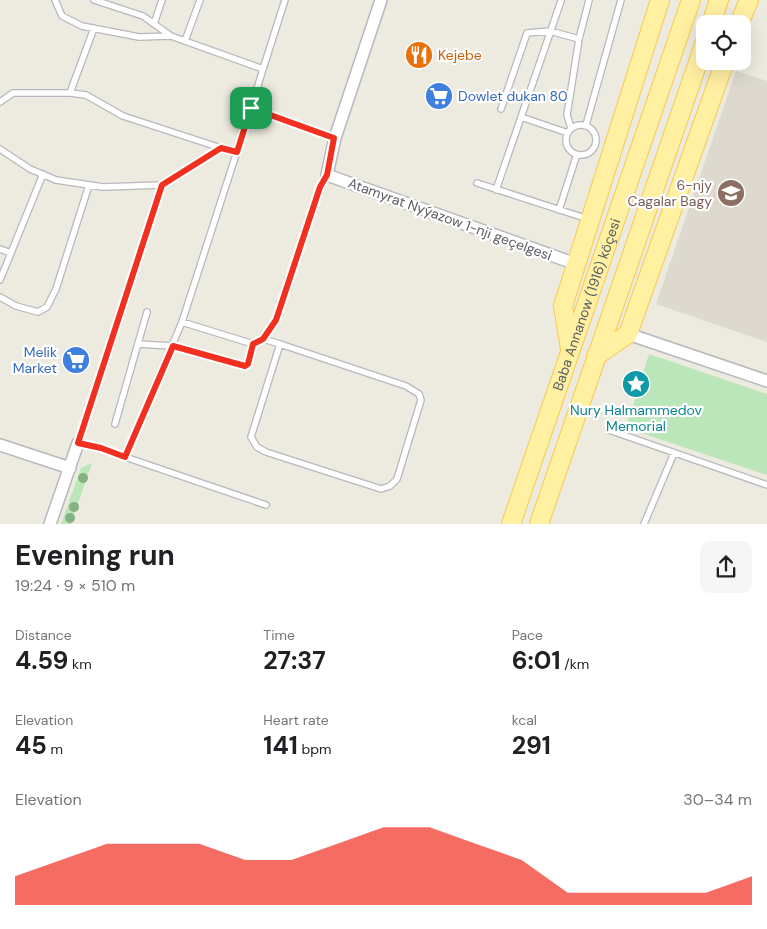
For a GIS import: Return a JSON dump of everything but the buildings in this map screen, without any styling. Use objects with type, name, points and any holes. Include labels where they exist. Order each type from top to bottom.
[{"type":"main road","points":[[571,352],[563,306],[660,0]]},
{"type":"main road","name":"Baba Annanow (1916) köçesi","points":[[511,524],[691,0]]},
{"type":"main road","points":[[714,15],[719,0]]},
{"type":"main road","points":[[743,15],[749,0]]},
{"type":"main road","name":"Baba Annanow (1916) köçesi","points":[[539,524],[696,68]]},
{"type":"main road","points":[[596,356],[628,334],[721,70]]},
{"type":"street","points":[[327,175],[334,138],[381,0]]},
{"type":"street","name":"Atamyrat Nyýazow 1-nji geçelgesi","points":[[327,175],[576,264]]},
{"type":"street","points":[[628,334],[767,381]]},
{"type":"street","points":[[50,524],[78,443]]},
{"type":"street","points":[[0,445],[70,468]]},
{"type":"lane","points":[[55,0],[62,16],[82,26],[139,37],[170,36]]},
{"type":"lane","points":[[94,0],[143,16],[170,36],[263,69]]},
{"type":"lane","points":[[154,24],[162,0]]},
{"type":"lane","points":[[185,41],[200,0]]},
{"type":"lane","points":[[125,457],[182,322],[285,0]]},
{"type":"lane","points":[[521,117],[569,131],[580,124],[586,125],[594,131],[597,141],[595,146],[588,154],[577,154],[572,152],[566,143],[569,131],[567,115],[579,39],[589,0]]},
{"type":"lane","points":[[586,125],[621,0]]},
{"type":"lane","points":[[496,190],[561,1]]},
{"type":"lane","points":[[70,93],[94,28]]},
{"type":"lane","points":[[501,109],[527,33],[550,31],[579,39]]},
{"type":"lane","points":[[0,102],[13,92],[86,95],[123,116],[237,152]]},
{"type":"lane","points":[[251,108],[334,138]]},
{"type":"lane","points":[[0,149],[30,169],[56,180],[103,187],[162,185],[221,148]]},
{"type":"lane","points":[[559,210],[577,154]]},
{"type":"lane","points":[[0,280],[43,174]]},
{"type":"lane","points":[[182,322],[253,344],[263,339],[276,320],[320,187],[327,175]]},
{"type":"lane","points":[[477,183],[590,220]]},
{"type":"lane","points":[[0,298],[16,306],[38,312],[47,308],[56,289],[88,185]]},
{"type":"lane","points":[[162,185],[78,443],[101,448],[266,505]]},
{"type":"lane","points":[[0,248],[11,253]]},
{"type":"lane","points":[[115,424],[148,312]]},
{"type":"lane","points":[[263,339],[280,344],[406,386],[419,394],[421,400],[397,479],[390,486],[381,489],[266,452],[257,447],[250,437],[280,344]]},
{"type":"lane","points":[[138,344],[173,346],[243,366],[248,364],[253,344]]},
{"type":"lane","points":[[609,430],[767,485]]},
{"type":"lane","points":[[644,524],[674,453]]},
{"type":"shaded area","name":"6-njy Cagalar Bagy","points":[[736,71],[767,81],[767,342],[656,304]]},
{"type":"green space","points":[[649,354],[767,394],[767,475],[626,428]]},
{"type":"green space","points":[[92,463],[71,524],[61,524],[81,468]]},
{"type":"place","name":"Kejebe","points":[[419,55]]},
{"type":"place","name":"Dowlet dukan 80","points":[[439,96]]},
{"type":"place","name":"6-njy Cagalar Bagy","points":[[731,193]]},
{"type":"place","name":"Melik Market","points":[[76,360]]},
{"type":"place","name":"Nury Halmammedov Memorial","points":[[636,384]]},
{"type":"route","points":[[251,108],[334,138],[327,175],[320,187],[276,320],[263,339],[253,344],[248,364],[245,366],[173,346],[125,457],[101,448],[78,443],[162,185],[221,148],[237,152],[251,108]]}]
